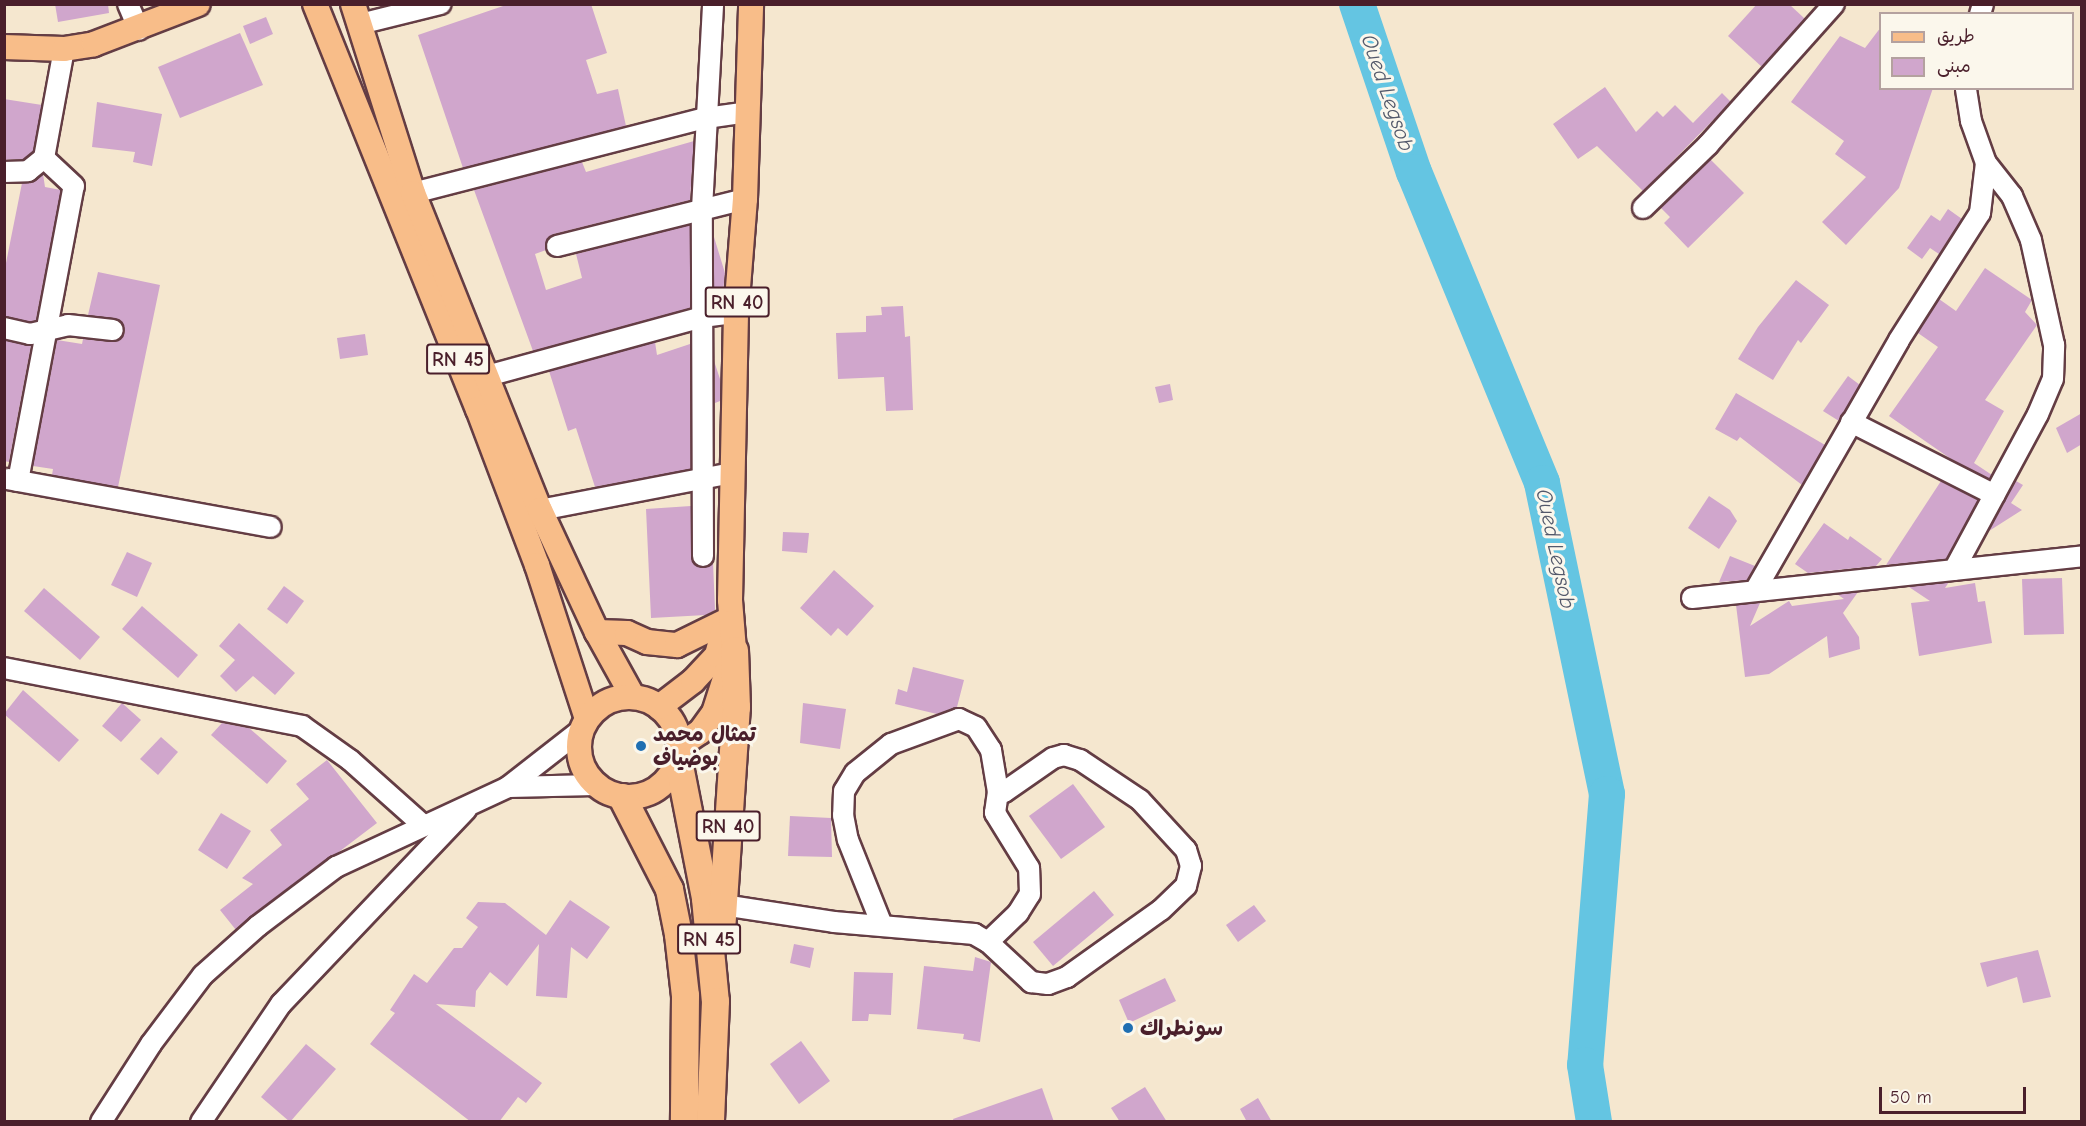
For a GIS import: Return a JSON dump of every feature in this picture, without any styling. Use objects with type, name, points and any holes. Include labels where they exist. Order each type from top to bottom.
[{"type":"highway","name":"RN 40","points":[[715,1001],[736,707],[734,650]]},
{"type":"highway","name":"RN 45","points":[[678,753],[705,898],[715,1001],[710,1122]]},
{"type":"highway","name":"RN 45","points":[[622,797],[669,889],[678,934],[685,995],[684,1122]]},
{"type":"main road","points":[[4,47],[64,49],[139,30],[198,4]]},
{"type":"main road","name":"RN 45","points":[[315,4],[491,442],[537,565],[584,725]]},
{"type":"main road","name":"RN 40","points":[[734,650],[728,610],[736,313],[745,199],[751,4]]},
{"type":"main road","name":"RN 45","points":[[357,14],[413,193],[540,510],[597,632],[633,697]]},
{"type":"main road","points":[[597,632],[627,633],[647,642],[677,645],[728,610]]},
{"type":"main road","name":"RN 40","points":[[659,707],[693,681],[717,655],[728,610]]},
{"type":"main road","points":[[678,753],[700,732],[714,713],[734,650]]},
{"type":"main road","points":[[633,697],[659,707],[677,731],[678,753],[672,773],[650,793],[622,797],[596,785],[580,760],[584,725],[607,702],[633,697]]},
{"type":"street","points":[[128,4],[139,30]]},
{"type":"street","points":[[357,14],[441,4]]},
{"type":"street","points":[[703,556],[702,209],[713,4]]},
{"type":"street","points":[[1643,208],[1708,146],[1834,4]]},
{"type":"street","points":[[4,172],[27,171],[44,158],[64,49]]},
{"type":"street","points":[[1954,570],[1995,495],[2052,379],[2054,345],[2031,240],[2012,196],[1986,163],[1971,121],[1966,90]]},
{"type":"street","points":[[413,193],[706,118],[748,112]]},
{"type":"street","points":[[44,158],[74,186],[45,331],[11,480],[271,527]]},
{"type":"street","points":[[1756,589],[1851,422],[1980,213],[1986,163]]},
{"type":"street","points":[[557,246],[745,199]]},
{"type":"street","points":[[488,376],[702,317],[736,313]]},
{"type":"street","points":[[4,328],[30,334],[68,325],[112,330]]},
{"type":"street","points":[[1851,422],[1995,495]]},
{"type":"street","points":[[540,510],[732,473]]},
{"type":"street","points":[[1692,598],[1756,589],[2082,556]]},
{"type":"street","points":[[4,668],[280,718],[302,726],[350,760],[423,825]]},
{"type":"street","points":[[882,926],[858,869],[843,815],[844,791],[855,773],[891,744],[958,719],[976,727],[991,750],[998,792],[995,813],[1029,868],[1030,894],[1018,913],[988,942]]},
{"type":"street","points":[[101,1122],[151,1044],[203,975],[258,926],[336,867],[508,787],[584,725]]},
{"type":"street","points":[[723,905],[882,926],[974,934],[988,942],[1031,982],[1048,984],[1067,977],[1121,942],[1181,893],[1191,866],[1181,844],[1140,800],[1080,760],[1064,755],[1053,758],[1004,792],[998,792]]},
{"type":"street","points":[[508,787],[596,785]]},
{"type":"street","points":[[201,1122],[281,1005],[472,803]]},
{"type":"building","points":[[55,4],[108,4],[109,13],[58,22]]},
{"type":"building","points":[[509,4],[591,4],[607,53],[586,60],[597,94],[618,89],[626,126],[463,168],[418,35]]},
{"type":"building","points":[[1757,4],[1789,4],[1805,19],[1762,67],[1728,36]]},
{"type":"building","points":[[266,17],[273,34],[250,44],[243,26]]},
{"type":"building","points":[[1879,30],[1879,90],[1932,90],[1899,188],[1846,245],[1822,222],[1866,177],[1835,154],[1844,141],[1791,102],[1840,36],[1865,48]]},
{"type":"building","points":[[240,33],[263,85],[180,118],[158,67]]},
{"type":"building","points":[[1605,87],[1636,132],[1657,111],[1663,117],[1675,105],[1693,123],[1722,93],[1731,102],[1643,191],[1597,146],[1578,159],[1553,124]]},
{"type":"building","points":[[4,99],[42,105],[33,151],[24,159],[4,160]]},
{"type":"building","points":[[97,102],[162,114],[152,166],[133,162],[135,152],[92,147]]},
{"type":"building","points":[[694,141],[690,200],[554,234],[546,242],[546,250],[535,254],[546,290],[582,278],[576,254],[690,225],[690,308],[533,351],[474,190],[582,162],[586,172]]},
{"type":"building","points":[[1710,159],[1744,193],[1688,248],[1664,223],[1670,217],[1661,208]]},
{"type":"building","points":[[43,174],[45,187],[61,190],[36,320],[30,322],[4,316],[4,273],[22,183]]},
{"type":"building","points":[[1948,209],[1962,219],[1939,254],[1930,248],[1922,259],[1907,248],[1931,215],[1940,221]]},
{"type":"building","points":[[714,237],[725,273],[723,292],[717,294],[720,303],[714,303]]},
{"type":"building","points":[[1985,268],[2032,300],[2025,312],[2037,325],[1985,400],[2004,411],[1974,463],[1992,475],[1989,479],[1951,459],[1889,416],[1938,347],[1918,333],[1939,299],[1956,311]]},
{"type":"building","points":[[98,272],[160,285],[118,487],[52,475],[53,469],[33,466],[57,340],[82,344],[83,339],[112,342],[125,332],[120,320],[88,315]]},
{"type":"building","points":[[1796,280],[1829,305],[1801,343],[1798,340],[1773,380],[1738,359],[1758,327]]},
{"type":"building","points":[[903,306],[905,337],[910,336],[913,410],[886,411],[884,377],[838,379],[836,333],[866,332],[866,316],[882,315],[881,307]]},
{"type":"building","points":[[365,334],[368,355],[340,359],[337,338]]},
{"type":"building","points":[[4,340],[31,346],[9,462],[4,461]]},
{"type":"building","points":[[655,342],[657,355],[690,344],[691,469],[595,487],[576,428],[568,431],[549,371]]},
{"type":"building","points":[[714,361],[720,379],[720,401],[715,403]]},
{"type":"building","points":[[1848,376],[1860,385],[1839,421],[1823,411]]},
{"type":"building","points":[[1170,384],[1173,400],[1159,403],[1155,387]]},
{"type":"building","points":[[1736,393],[1825,445],[1802,485],[1740,437],[1737,441],[1715,429]]},
{"type":"building","points":[[2082,413],[2082,444],[2067,453],[2056,428]]},
{"type":"building","points":[[1941,481],[1978,500],[1947,559],[1886,565]]},
{"type":"building","points":[[2016,481],[2023,485],[2011,503],[2022,510],[1989,531]]},
{"type":"building","points":[[1709,496],[1730,510],[1737,521],[1719,549],[1688,528]]},
{"type":"building","points":[[691,506],[691,557],[702,568],[713,562],[715,610],[706,615],[651,618],[646,509]]},
{"type":"building","points":[[1824,523],[1848,540],[1850,536],[1882,559],[1876,566],[1808,573],[1795,564]]},
{"type":"building","points":[[783,532],[809,533],[807,553],[782,551]]},
{"type":"building","points":[[127,552],[152,563],[137,597],[111,585]]},
{"type":"building","points":[[1730,556],[1755,566],[1747,580],[1719,582]]},
{"type":"building","points":[[834,570],[874,606],[847,636],[838,628],[831,636],[800,608]]},
{"type":"building","points":[[2062,578],[2064,634],[2024,635],[2022,579]]},
{"type":"building","points":[[1949,582],[1945,588],[1975,583],[1978,602],[1985,601],[1992,643],[1919,656],[1911,603],[1930,601],[1909,587]]},
{"type":"building","points":[[284,586],[304,601],[287,624],[267,609]]},
{"type":"building","points":[[44,588],[100,637],[80,660],[24,611]]},
{"type":"building","points":[[1858,592],[1843,613],[1859,637],[1860,649],[1829,658],[1827,636],[1769,674],[1745,677],[1736,605],[1760,603],[1750,626],[1789,601],[1792,606],[1844,599],[1837,594]]},
{"type":"building","points":[[142,606],[198,655],[178,678],[122,629]]},
{"type":"building","points":[[239,623],[295,673],[275,695],[253,676],[236,692],[220,676],[235,660],[219,646]]},
{"type":"building","points":[[913,667],[964,680],[957,707],[937,714],[895,704],[898,689],[907,692]]},
{"type":"building","points":[[23,690],[79,740],[59,762],[4,714]]},
{"type":"building","points":[[122,703],[141,720],[121,742],[102,726]]},
{"type":"building","points":[[803,703],[846,709],[840,749],[800,743]]},
{"type":"building","points":[[222,723],[249,728],[287,761],[267,784],[211,735]]},
{"type":"building","points":[[161,737],[178,752],[158,775],[140,759]]},
{"type":"building","points":[[327,760],[377,823],[236,930],[220,910],[253,884],[242,878],[282,845],[270,830],[309,799],[296,784]]},
{"type":"building","points":[[1073,784],[1105,827],[1061,859],[1029,816]]},
{"type":"building","points":[[221,813],[251,831],[227,869],[198,850]]},
{"type":"building","points":[[790,816],[831,818],[832,857],[788,856]]},
{"type":"building","points":[[1094,891],[1114,915],[1053,966],[1033,942]]},
{"type":"building","points":[[570,900],[610,927],[587,959],[571,947],[567,998],[536,996],[539,944],[507,986],[490,972],[476,991],[475,1007],[436,1004],[542,1083],[526,1103],[518,1097],[499,1122],[471,1122],[370,1044],[395,1013],[390,1010],[414,974],[427,983],[454,948],[462,948],[478,927],[466,918],[478,902],[505,903],[546,935]]},
{"type":"building","points":[[1254,905],[1266,921],[1238,942],[1226,925]]},
{"type":"building","points":[[794,944],[814,948],[810,968],[790,963]]},
{"type":"building","points":[[2038,950],[2051,997],[2023,1003],[2017,977],[1987,987],[1980,963]]},
{"type":"building","points":[[975,957],[991,962],[980,1042],[963,1039],[964,1034],[917,1029],[924,966],[973,971]]},
{"type":"building","points":[[854,972],[893,973],[891,1015],[869,1014],[868,1021],[852,1021]]},
{"type":"building","points":[[1165,978],[1176,1001],[1129,1023],[1119,1000]]},
{"type":"building","points":[[801,1041],[830,1081],[799,1104],[770,1064]]},
{"type":"building","points":[[306,1044],[336,1069],[290,1122],[261,1097]]},
{"type":"building","points":[[1145,1087],[1167,1122],[1120,1122],[1111,1108]]},
{"type":"building","points":[[1042,1088],[1054,1122],[954,1122],[953,1119]]},
{"type":"building","points":[[1258,1098],[1272,1122],[1247,1122],[1240,1109]]},
{"type":"waterway","name":"Oued Legsob","points":[[1357,4],[1414,172],[1542,483],[1607,794],[1585,1065],[1594,1122]]},
{"type":"place","name":"تمثال محمد بوضياف","points":[[641,746]]},
{"type":"place","name":"سونطراك","points":[[1128,1028]]}]
